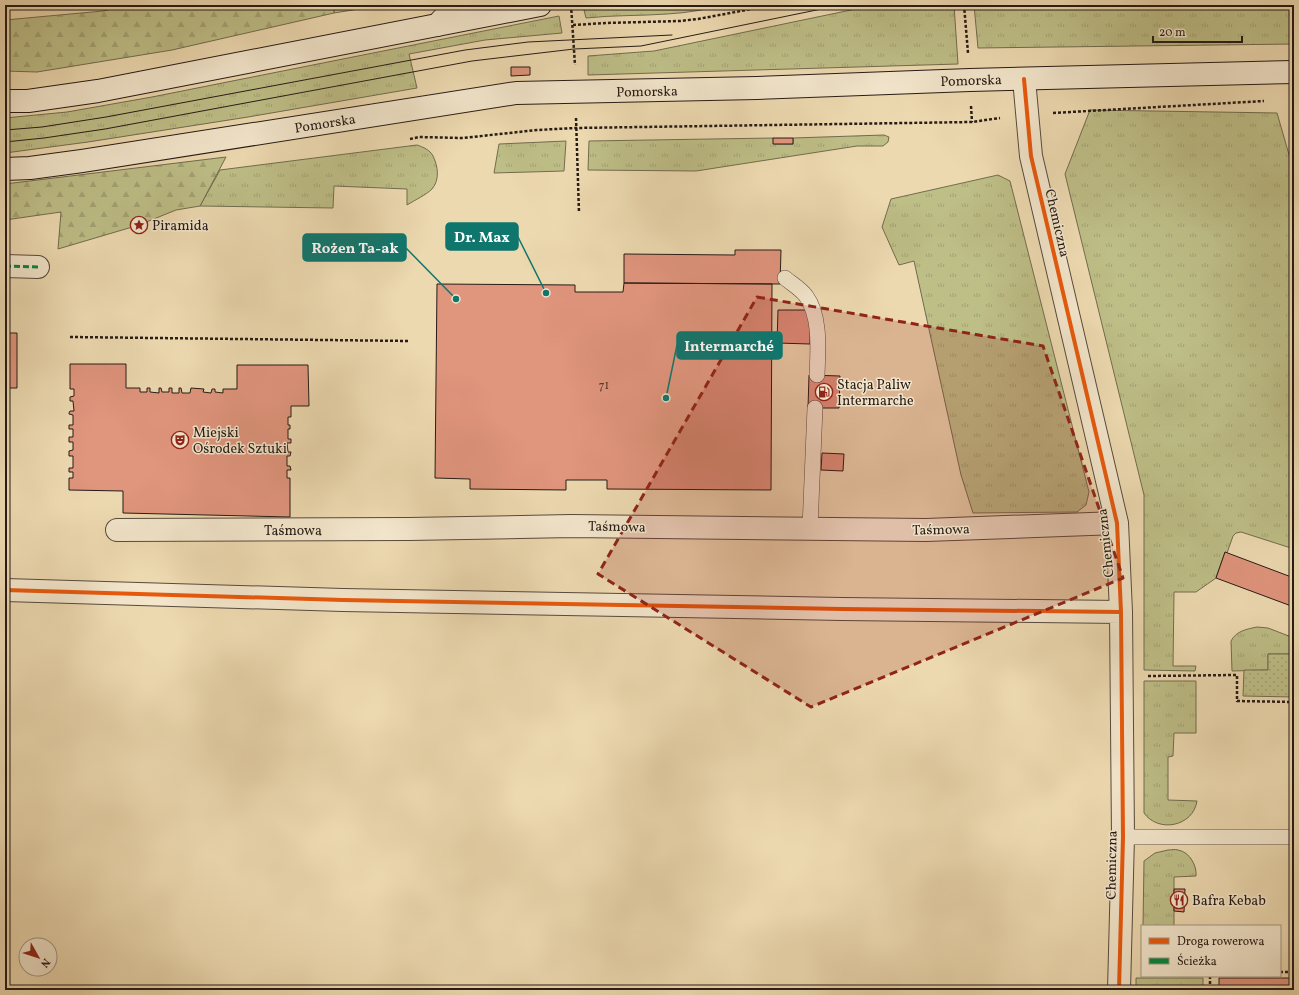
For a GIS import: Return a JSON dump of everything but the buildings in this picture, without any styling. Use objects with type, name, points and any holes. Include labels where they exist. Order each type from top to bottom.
[{"type":"street","points":[[437,25],[456,5]]},
{"type":"street","points":[[5,101],[28,101],[98,91],[540,5]]},
{"type":"street","name":"Pomorska","points":[[5,169],[30,168],[82,161],[516,93],[757,88],[1294,72]]},
{"type":"street","name":"Chemiczna","points":[[1024,79],[1031,156],[1117,523],[1121,612],[1123,837],[1119,990]]},
{"type":"street","points":[[5,266],[38,267]]},
{"type":"street","name":"Taśmowa","points":[[117,530],[401,529],[571,526],[926,530],[1117,523]]},
{"type":"street","points":[[5,590],[343,600],[842,610],[1121,612]]},
{"type":"lane","points":[[785,278],[802,292],[811,305],[818,333],[817,375]]},
{"type":"lane","points":[[810,528],[815,408]]},
{"type":"lane","points":[[1123,837],[1294,837]]},
{"type":"path","points":[[571,5],[573,25],[606,22],[686,20],[773,5]]},
{"type":"path","points":[[537,130],[576,128],[972,122],[1074,111],[1267,101]]},
{"type":"path","points":[[70,337],[410,341]]},
{"type":"path","points":[[1122,675],[1237,675],[1237,701],[1294,702]]},
{"type":"path","points":[[1281,972],[1294,972]]},
{"type":"path","points":[[1210,977],[1210,990]]},
{"type":"highlighted area","points":[[757,297],[1043,346],[1123,578],[811,707],[598,574]]},
{"type":"green space","points":[[128,5],[334,5],[334,13],[172,50],[37,72],[5,71],[5,20],[103,11]]},
{"type":"green space","points":[[334,5],[384,5],[334,13]]},
{"type":"green space","points":[[611,5],[728,5],[698,11],[657,15],[586,18],[584,10]]},
{"type":"green space","points":[[875,5],[954,5],[958,64],[588,75],[588,56],[654,51]]},
{"type":"green space","points":[[974,5],[1294,5],[1294,44],[978,48]]},
{"type":"green space","points":[[559,16],[562,33],[485,40],[409,54],[417,88],[248,117],[88,142],[5,153],[5,118],[67,112],[152,97]]},
{"type":"green space","points":[[1090,110],[1277,113],[1294,172],[1294,549],[1241,532],[1236,533],[1233,536],[1227,553],[1225,552],[1216,578],[1196,592],[1174,592],[1173,666],[1196,666],[1195,671],[1144,670],[1144,495],[1065,174]]},
{"type":"green space","points":[[884,135],[889,137],[888,142],[883,146],[857,146],[696,171],[588,170],[589,141],[773,138],[774,144],[793,144],[793,138]]},
{"type":"green space","points":[[566,141],[564,171],[494,173],[499,144]]},
{"type":"green space","points":[[417,145],[426,149],[432,154],[436,164],[437,177],[435,185],[432,189],[407,205],[407,189],[334,186],[333,208],[200,206],[220,170]]},
{"type":"green space","points":[[226,157],[200,206],[176,210],[139,225],[58,249],[61,212],[5,220],[5,184]]},
{"type":"green space","points":[[998,175],[1010,181],[1089,492],[1086,505],[1077,512],[973,513],[961,475],[914,261],[899,265],[882,227],[891,199]]},
{"type":"green space","points":[[1257,627],[1268,628],[1294,638],[1294,654],[1268,654],[1268,670],[1232,671],[1231,641],[1239,633]]},
{"type":"green space","points":[[1268,654],[1294,654],[1294,697],[1243,696],[1244,670],[1268,670]]},
{"type":"green space","points":[[1144,681],[1196,681],[1196,733],[1174,733],[1173,756],[1168,757],[1168,800],[1197,801],[1194,810],[1189,817],[1174,824],[1166,825],[1158,823],[1150,819],[1144,813]]},
{"type":"green space","points":[[1168,850],[1182,851],[1189,856],[1194,864],[1196,876],[1174,877],[1174,925],[1143,925],[1144,861],[1155,853]]},
{"type":"green space","points":[[1136,978],[1203,978],[1203,990],[1136,990]]},
{"type":"tram line","points":[[5,142],[105,129],[472,61],[574,49],[641,46],[841,5]]},
{"type":"tram line","points":[[5,130],[42,127],[106,117],[465,50],[528,42],[672,35]]},
{"type":"marked path","points":[[5,266],[38,267]]},
{"type":"cycle path","points":[[1024,79],[1031,156],[1117,523],[1121,612],[1123,837],[1119,990]]},
{"type":"cycle path","points":[[5,590],[343,600],[842,609],[1121,612]]},
{"type":"place","name":"Piramida","points":[[139,225]]},
{"type":"place","name":"Dr. Max","points":[[546,293]]},
{"type":"place","name":"Rożen Ta-ak","points":[[456,299]]},
{"type":"place","name":"Stacja Paliw Intermarche","points":[[824,392]]},
{"type":"place","name":"Intermarché","points":[[666,398]]},
{"type":"place","name":"Miejski Ośrodek Sztuki","points":[[180,440]]},
{"type":"place","name":"Bafra Kebab","points":[[1179,900]]}]
